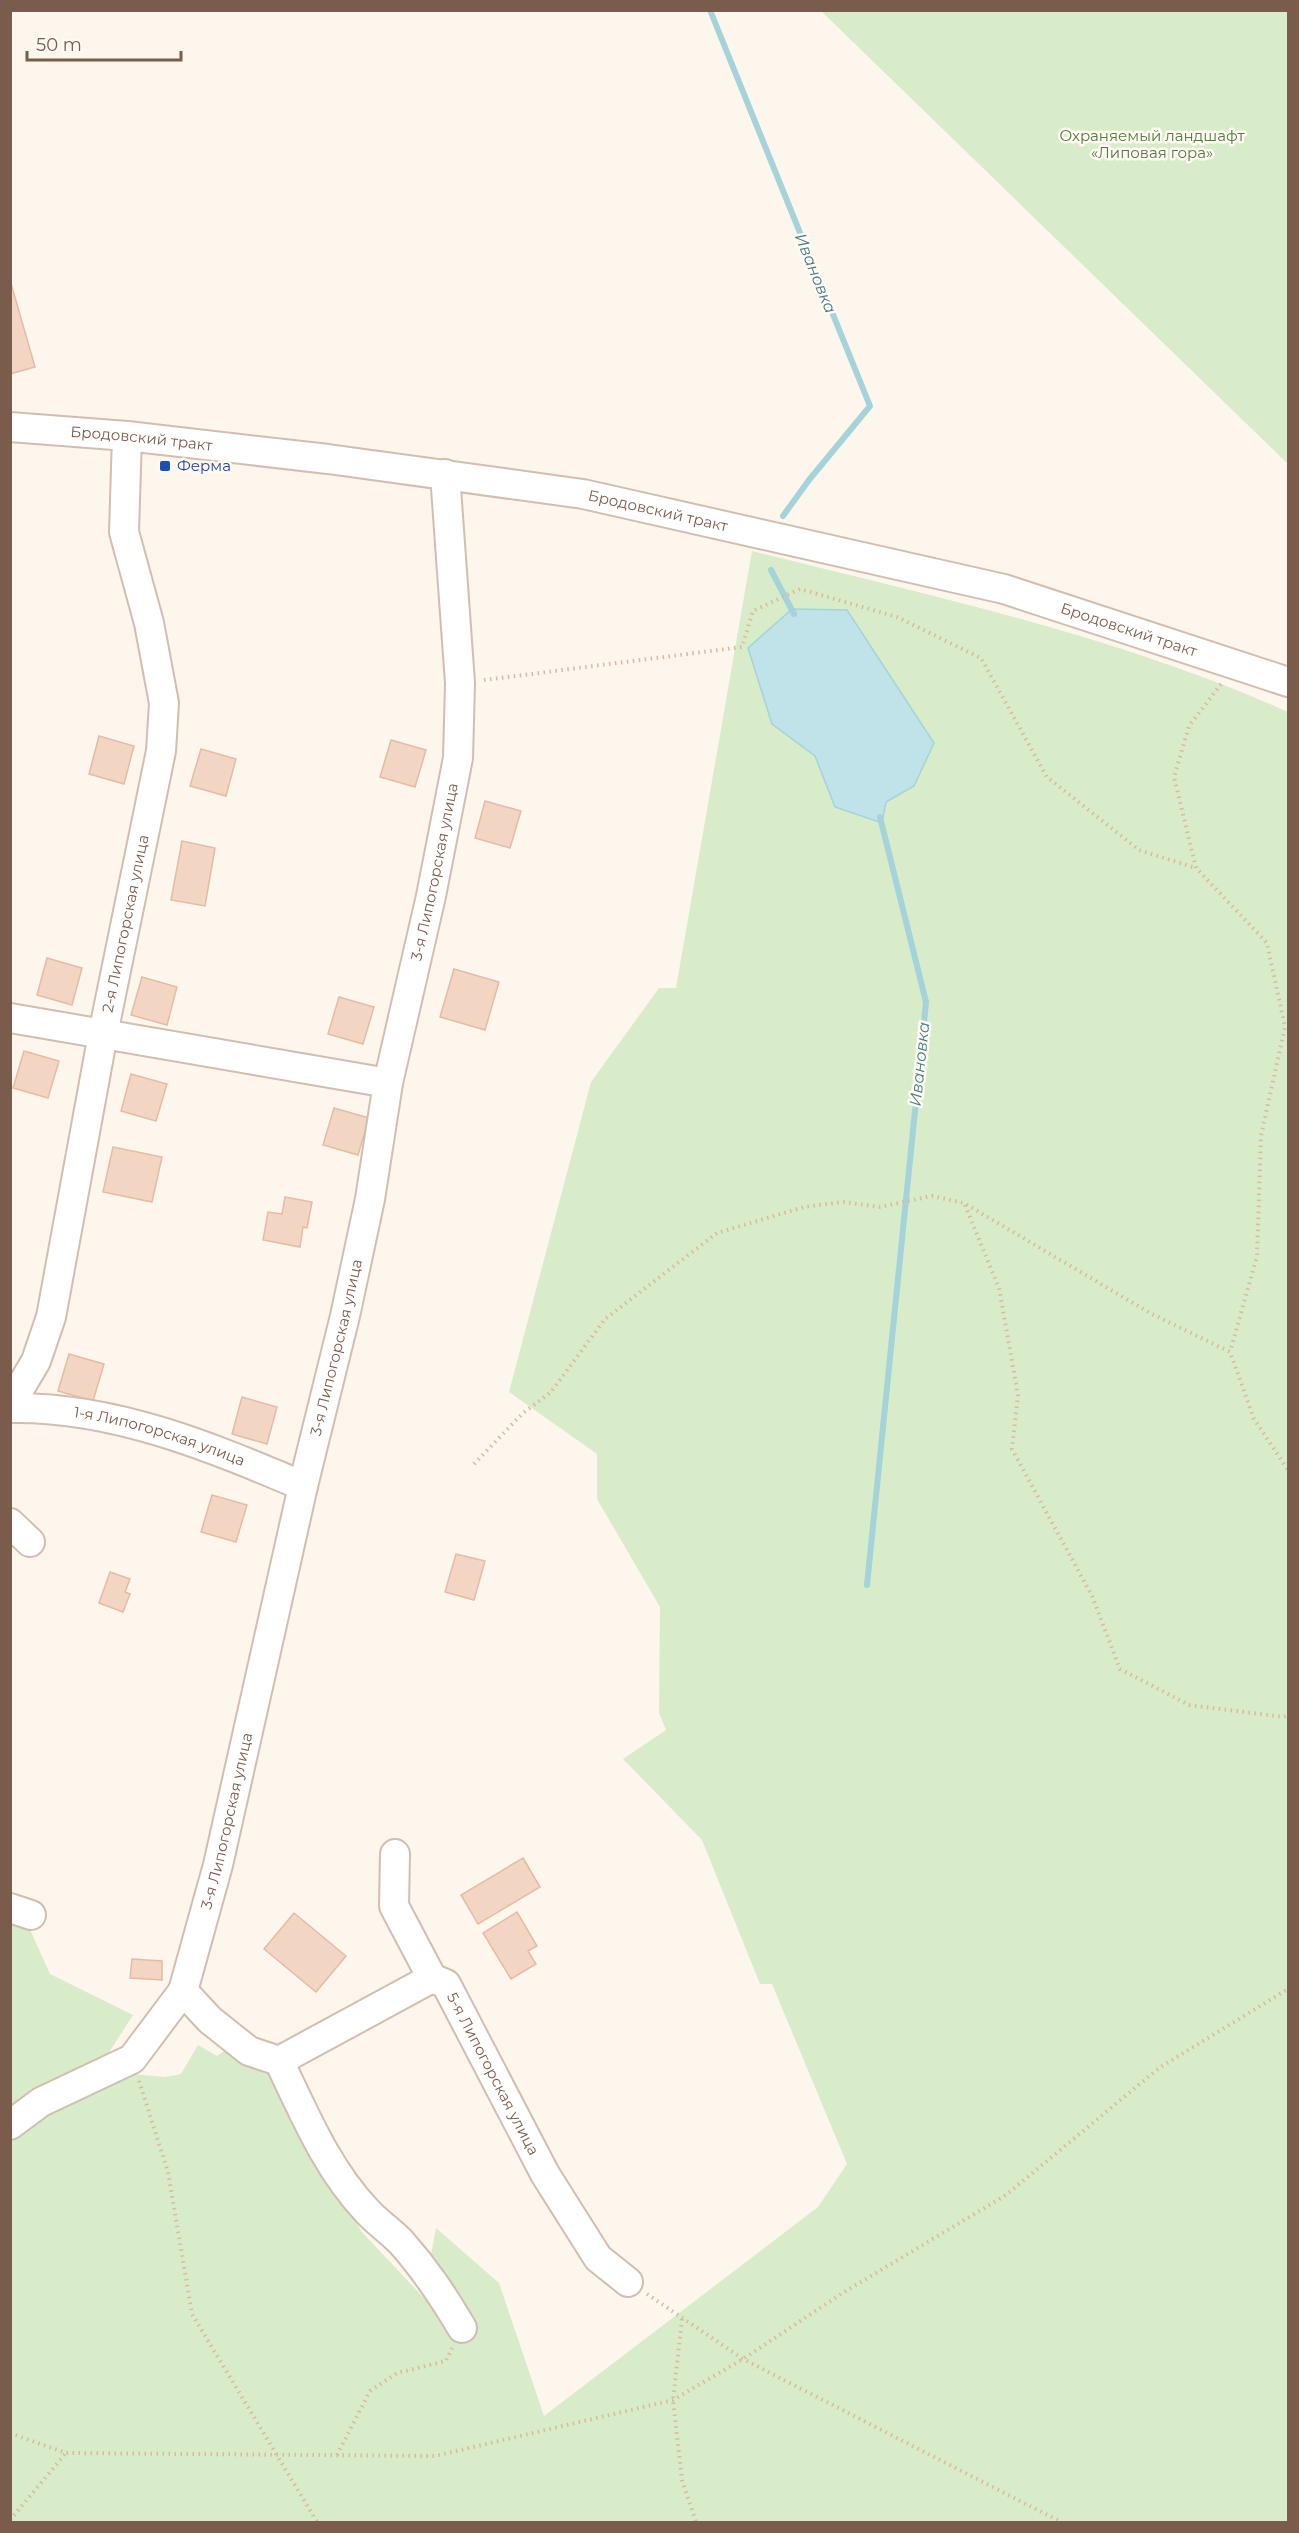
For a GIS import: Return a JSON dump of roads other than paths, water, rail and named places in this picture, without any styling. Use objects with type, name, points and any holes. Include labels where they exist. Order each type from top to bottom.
[{"type":"street","name":"Бродовский тракт","points":[[10,427],[127,436],[445,474],[583,494],[1004,589],[1288,682]]},
{"type":"street","name":"2-я Липогорская улица","points":[[10,1406],[36,1361],[51,1317],[103,1034],[161,751],[164,704],[149,623],[124,532],[127,436]]},
{"type":"street","name":"3-я Липогорская улица","points":[[10,2125],[41,2102],[132,2059],[183,1991],[218,1865],[303,1486],[347,1306],[370,1199],[388,1083],[431,896],[458,758],[460,683],[445,474]]},
{"type":"street","points":[[10,1018],[388,1083]]},
{"type":"street","name":"1-я Липогорская улица","points":[[10,1406],[95,1414],[233,1456],[303,1486]]},
{"type":"street","name":"5-я Липогорская улица","points":[[395,1854],[394,1906],[432,1978],[446,1984],[545,2174],[598,2258],[628,2282]]},
{"type":"street","points":[[279,2061],[432,1978]]},
{"type":"street","points":[[183,1991],[210,2020],[249,2051],[279,2061],[336,2171],[367,2211],[399,2241],[438,2286],[462,2328]]},
{"type":"water","points":[[792,609],[847,610],[934,743],[914,786],[886,802],[882,823],[835,807],[815,756],[772,724],[748,648]]},
{"type":"waterway","name":"Ивановка","points":[[710,10],[870,406],[809,480],[783,516]]},
{"type":"waterway","name":"Ивановка","points":[[771,570],[794,614]]},
{"type":"waterway","name":"Ивановка","points":[[867,1585],[926,1002],[880,817]]},
{"type":"place","name":"Ферма","points":[[165,466]]},
{"type":"park label","name":"Охраняемый ландшафт «Липовая гора»","points":[[1152,144]]}]
